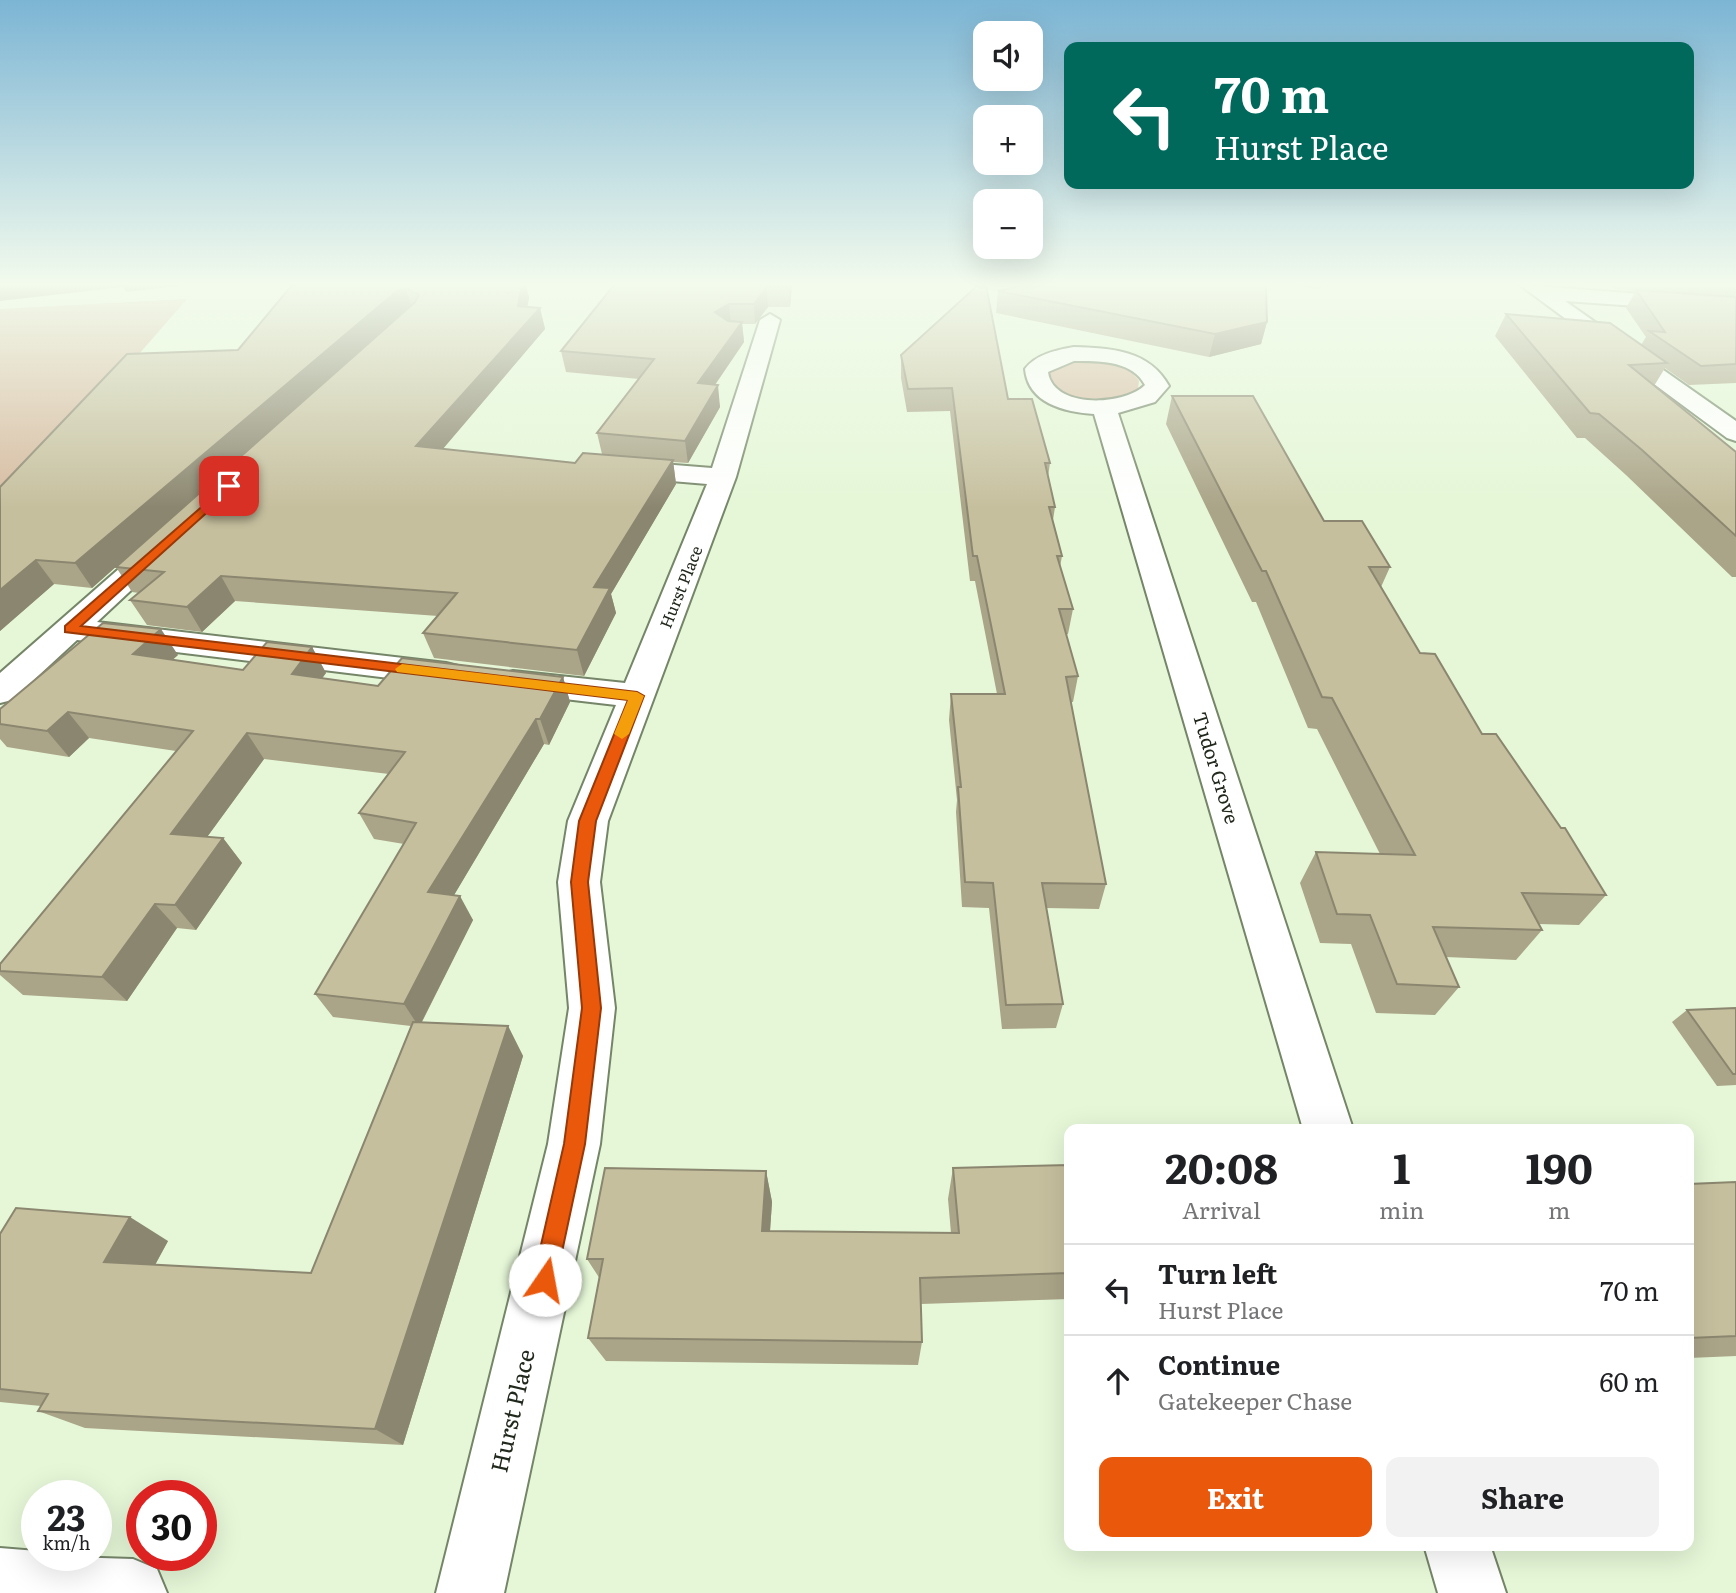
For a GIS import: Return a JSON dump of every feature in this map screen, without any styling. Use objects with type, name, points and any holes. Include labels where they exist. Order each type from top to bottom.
[{"type":"street","name":"Hurst Place","points":[[470,1593],[575,1144],[592,1008],[579,882],[587,821],[723,477],[752,359]]},
{"type":"street","points":[[1633,359],[1736,433]]},
{"type":"street","name":"Tudor Grove","points":[[1104,407],[1326,1124]]},
{"type":"street","points":[[600,467],[723,477]]},
{"type":"street","points":[[0,692],[179,531]]},
{"type":"street","points":[[70,629],[637,696]]},
{"type":"street","points":[[1459,1551],[1472,1593]]},
{"type":"street","points":[[0,1582],[133,1593]]},
{"type":"shaded area","points":[[0,359],[134,359],[0,513]]},
{"type":"shaded area","points":[[1097,361],[1131,372],[1139,381],[1138,388],[1119,399],[1084,400],[1052,388],[1046,375],[1062,364]]},
{"type":"building","points":[[122,359],[316,359],[75,563],[36,560],[0,590],[0,487]]},
{"type":"building","points":[[350,359],[494,359],[416,446],[575,463],[583,453],[673,460],[594,587],[610,588],[577,650],[423,633],[457,593],[221,576],[187,607],[130,600],[164,572],[116,567]]},
{"type":"building","points":[[654,359],[715,359],[698,383],[718,385],[685,441],[597,433]]},
{"type":"building","points":[[902,359],[1000,359],[1008,399],[1032,399],[1050,463],[1045,463],[1055,507],[1049,507],[1062,556],[1057,556],[1073,609],[1059,609],[1078,676],[1066,677],[1106,884],[1042,883],[1063,1004],[1006,1005],[993,883],[965,882],[958,787],[961,787],[951,694],[1005,694],[977,556],[973,556],[952,388],[908,389]]},
{"type":"building","points":[[1544,359],[1662,359],[1667,363],[1629,365],[1736,452],[1736,536],[1642,450],[1599,414],[1590,413]]},
{"type":"building","points":[[1691,359],[1736,359],[1736,364],[1701,366]]},
{"type":"building","points":[[1172,396],[1253,396],[1324,521],[1362,521],[1390,567],[1369,567],[1420,653],[1435,654],[1482,734],[1496,734],[1561,828],[1565,828],[1606,895],[1522,893],[1542,930],[1433,927],[1459,987],[1397,984],[1370,915],[1337,914],[1316,852],[1415,855],[1332,698],[1322,697],[1266,571],[1262,571]]},
{"type":"building","points":[[103,623],[161,629],[133,654],[243,670],[267,642],[312,647],[292,674],[378,686],[402,658],[563,677],[540,719],[536,719],[428,892],[460,896],[404,1004],[315,994],[416,823],[359,813],[405,752],[247,733],[171,834],[223,838],[175,905],[155,904],[102,977],[0,971],[0,964],[193,731],[68,712],[47,731],[0,724],[0,709]]},
{"type":"building","points":[[1736,1008],[1736,1074],[1733,1074],[1687,1010]]},
{"type":"building","points":[[413,1022],[508,1026],[375,1429],[38,1411],[48,1394],[0,1389],[0,1234],[16,1208],[130,1217],[104,1262],[311,1273]]},
{"type":"building","points":[[1064,1165],[1064,1273],[920,1278],[922,1342],[588,1338],[603,1259],[587,1259],[605,1168],[766,1171],[762,1231],[959,1233],[953,1168]]},
{"type":"building","points":[[1736,1182],[1736,1336],[1694,1338],[1694,1184]]},
{"type":"slow traffic","points":[[402,669],[637,696],[622,734]]},
{"type":"route","points":[[229,486],[70,629],[637,696],[587,821],[579,882],[592,1008],[575,1144],[545,1280]]}]
